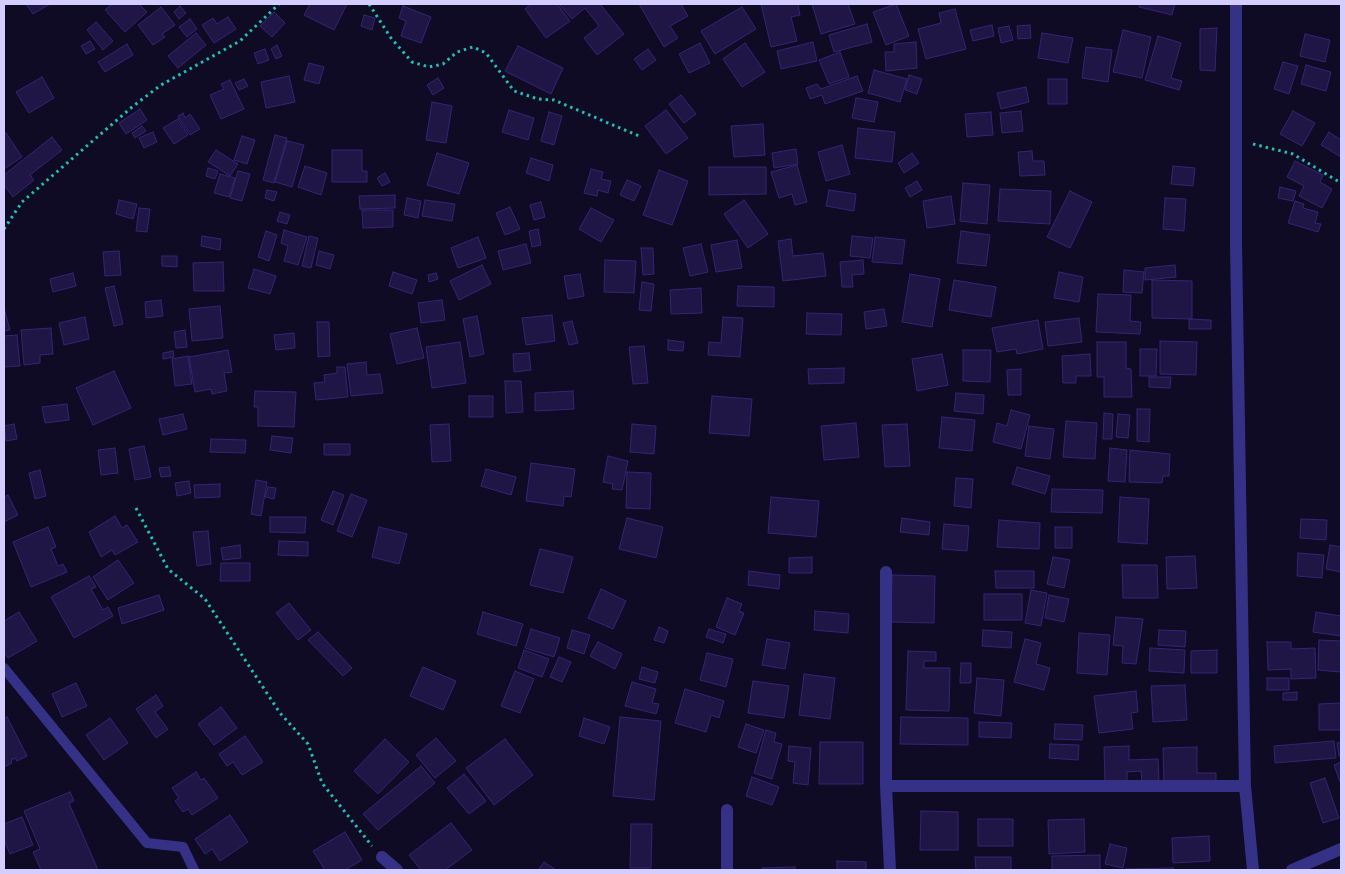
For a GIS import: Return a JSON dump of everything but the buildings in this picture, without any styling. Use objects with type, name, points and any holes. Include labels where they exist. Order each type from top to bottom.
[{"type":"street","points":[[1236,4],[1236,139],[1245,786],[1253,870]]},
{"type":"street","points":[[886,572],[886,786],[890,870]]},
{"type":"street","points":[[886,786],[1245,786]]},
{"type":"street","points":[[727,810],[727,870]]},
{"type":"street","points":[[1292,870],[1341,849]]},
{"type":"street","points":[[382,857],[397,870]]},
{"type":"lane","points":[[4,668],[147,843],[183,847],[194,870]]},
{"type":"path","points":[[4,229],[22,202],[132,107],[161,85],[240,41],[279,4]]},
{"type":"path","points":[[369,4],[391,38],[412,62],[429,67],[444,64],[457,52],[473,48],[486,53],[514,91],[538,99],[554,100],[639,136]]},
{"type":"path","points":[[1236,139],[1293,154],[1341,183]]},
{"type":"path","points":[[136,508],[168,569],[205,599],[280,713],[308,744],[322,783],[360,833],[382,857]]}]
